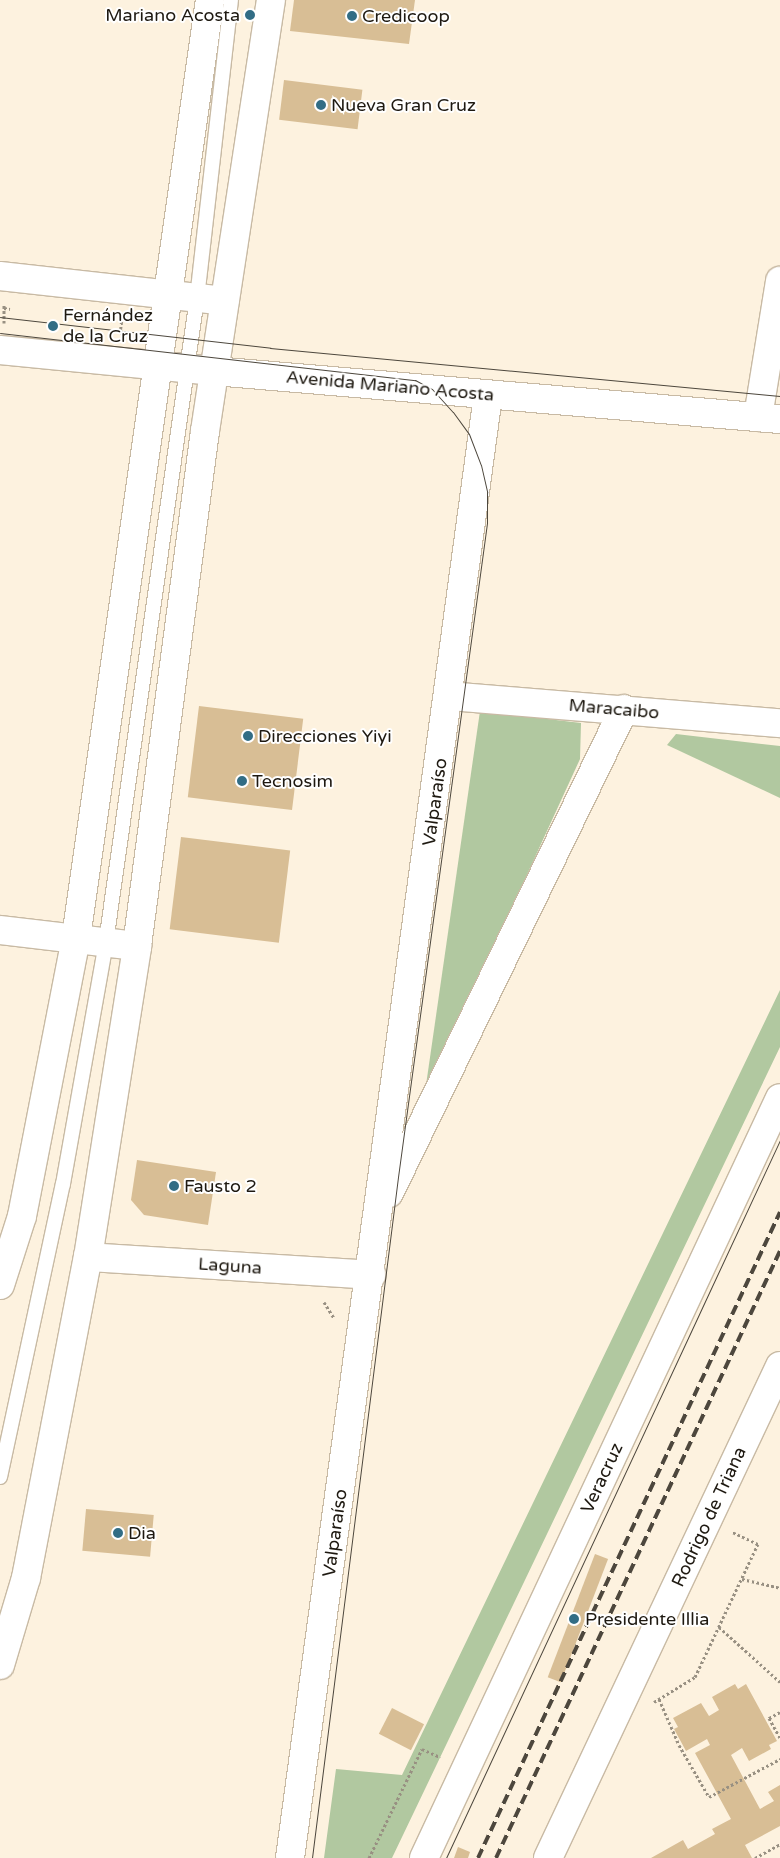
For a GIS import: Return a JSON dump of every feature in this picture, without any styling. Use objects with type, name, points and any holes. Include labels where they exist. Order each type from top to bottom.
[{"type":"street","points":[[0,1285],[22,1216],[76,938],[166,294],[210,0]]},
{"type":"street","points":[[0,1665],[26,1578],[88,1257],[137,946],[214,371],[271,0]]},
{"type":"street","points":[[0,276],[225,301]]},
{"type":"street","points":[[769,418],[780,282]]},
{"type":"street","name":"Avenida Mariano Acosta","points":[[0,350],[157,366],[769,418]]},
{"type":"street","name":"Valparaíso","points":[[290,1858],[380,1209],[488,395]]},
{"type":"street","name":"Maracaibo","points":[[449,696],[780,723]]},
{"type":"street","name":"Valparaíso","points":[[380,1209],[624,709]]},
{"type":"street","points":[[0,930],[137,946]]},
{"type":"street","name":"Veracruz","points":[[424,1858],[780,1098]]},
{"type":"street","name":"Laguna","points":[[88,1257],[371,1275]]},
{"type":"street","name":"Rodrigo de Triana","points":[[548,1858],[780,1366]]},
{"type":"street","points":[[0,1584],[26,1578]]},
{"type":"lane","points":[[0,1477],[59,1203],[106,942],[185,368],[197,298],[231,0]]},
{"type":"path","points":[[117,362],[126,289]]},
{"type":"path","points":[[4,308],[10,309]]},
{"type":"path","points":[[646,1706],[695,1677],[742,1579],[758,1544],[728,1530]]},
{"type":"path","points":[[742,1579],[780,1588]]},
{"type":"path","points":[[719,1627],[780,1682]]},
{"type":"path","points":[[659,1699],[680,1745],[709,1796],[780,1759]]},
{"type":"path","points":[[780,1712],[769,1718],[780,1738]]},
{"type":"path","points":[[369,1858],[422,1749],[466,1768]]},
{"type":"path","points":[[755,1858],[780,1844]]},
{"type":"green space","points":[[480,711],[581,723],[580,759],[424,1099]]},
{"type":"green space","points":[[676,734],[780,746],[780,798],[667,745]]},
{"type":"green space","points":[[780,990],[780,1047],[392,1858],[324,1858],[336,1769],[402,1775]]},
{"type":"building","name":"Credicoop","points":[[294,0],[415,0],[409,44],[290,31]]},
{"type":"building","name":"Nueva Gran Cruz","points":[[284,80],[362,90],[358,129],[279,120]]},
{"type":"building","points":[[199,706],[303,719],[292,810],[188,797]]},
{"type":"building","points":[[181,837],[290,850],[279,943],[170,929]]},
{"type":"building","name":"Fausto 2","points":[[137,1160],[216,1172],[208,1225],[144,1215],[131,1200]]},
{"type":"building","name":"Dia","points":[[86,1509],[154,1515],[150,1557],[82,1551]]},
{"type":"building","points":[[595,1554],[608,1559],[561,1682],[548,1677]]},
{"type":"building","points":[[735,1684],[738,1689],[746,1684],[777,1741],[769,1745],[771,1749],[749,1761],[742,1748],[731,1755],[760,1809],[774,1801],[768,1792],[780,1785],[780,1826],[745,1845],[752,1858],[651,1858],[683,1840],[688,1849],[715,1834],[712,1829],[731,1819],[695,1753],[710,1745],[707,1739],[686,1751],[674,1729],[678,1727],[673,1718],[701,1703],[709,1716],[719,1710],[712,1697]]},
{"type":"building","points":[[392,1708],[424,1724],[411,1750],[379,1734]]},
{"type":"building","points":[[458,1847],[470,1852],[468,1858],[454,1858]]},
{"type":"tram line","points":[[0,317],[270,348],[780,396]]},
{"type":"tram line","points":[[0,333],[415,380],[432,389],[453,412],[469,434],[481,465],[487,492],[487,523],[398,1177],[312,1858]]},
{"type":"tram line","points":[[446,1858],[780,1140]]},
{"type":"railway","points":[[478,1858],[780,1212]]},
{"type":"railway","points":[[496,1858],[780,1251]]},
{"type":"place","name":"Mariano Acosta","points":[[250,15]]},
{"type":"place","name":"Credicoop","points":[[352,16]]},
{"type":"place","name":"Nueva Gran Cruz","points":[[321,105]]},
{"type":"place","name":"Fernández de la Cruz","points":[[53,326]]},
{"type":"place","name":"Direcciones Yiyi","points":[[248,736]]},
{"type":"place","name":"Tecnosim","points":[[242,781]]},
{"type":"place","name":"Fausto 2","points":[[174,1186]]},
{"type":"place","name":"Dia","points":[[118,1533]]},
{"type":"place","name":"Presidente Illia","points":[[574,1619]]}]
